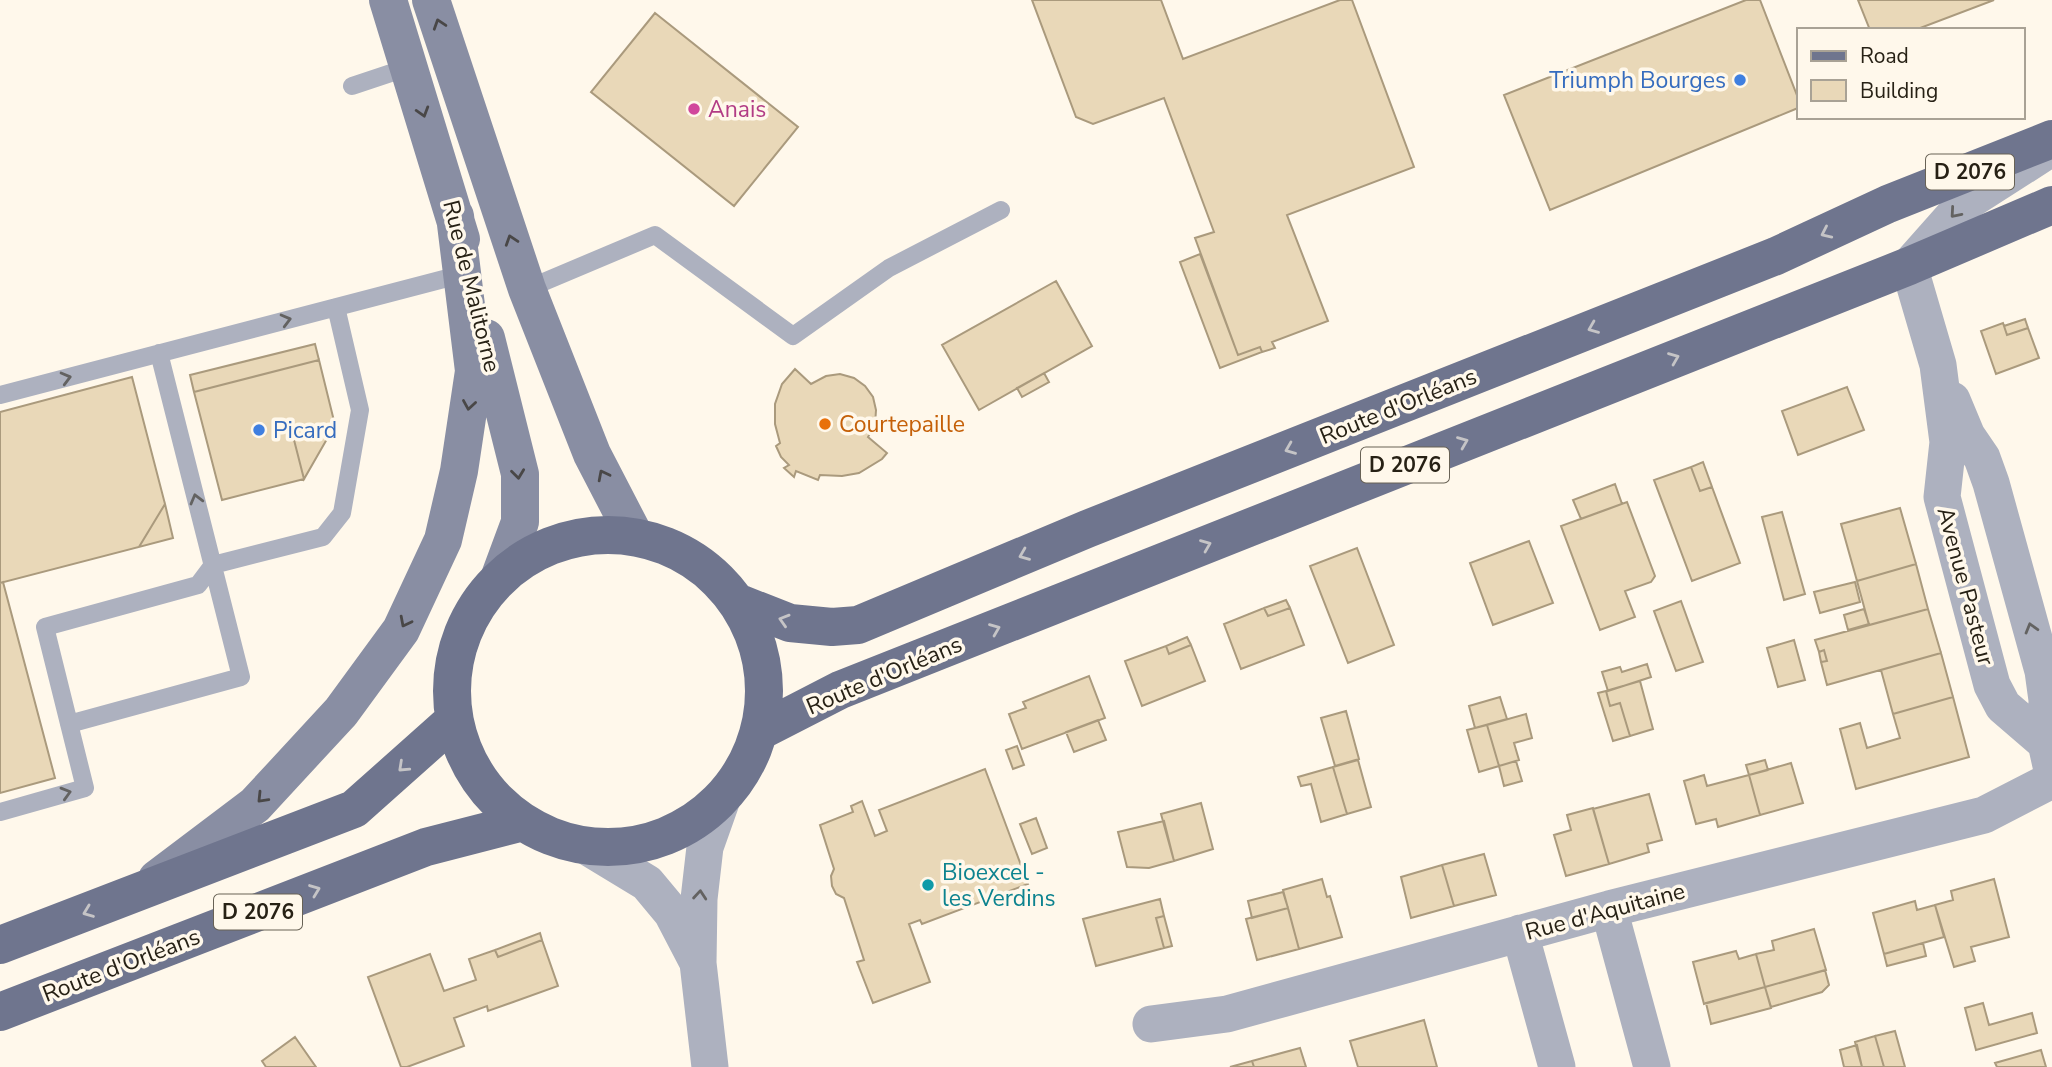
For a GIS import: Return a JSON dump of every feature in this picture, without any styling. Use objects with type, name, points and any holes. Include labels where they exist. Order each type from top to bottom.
[{"type":"main road","name":"Rue de Malitorne","points":[[388,0],[455,216],[520,474],[520,522],[500,576]]},
{"type":"main road","name":"Rue de Malitorne","points":[[431,0],[527,289],[592,454],[634,535]]},
{"type":"main road","name":"Route d'Orléans","points":[[739,603],[790,622],[832,628],[858,625],[1087,529],[1776,256],[1888,204],[2052,139]]},
{"type":"main road","name":"Route d'Orléans","points":[[760,731],[840,690],[1909,266],[2052,205]]},
{"type":"main road","points":[[142,891],[255,805],[341,712],[401,630],[443,540],[459,471],[474,371],[455,216]]},
{"type":"main road","points":[[586,535],[634,535],[675,548],[711,572],[739,603],[757,643],[765,687],[760,731],[745,767],[722,799],[682,830],[636,845],[586,846],[552,836],[519,824],[495,800],[469,765],[454,720],[452,668],[469,618],[500,576],[540,548],[586,535]]},
{"type":"main road","name":"D 2076","points":[[0,945],[354,809],[454,720]]},
{"type":"main road","name":"Route d'Orléans","points":[[0,1012],[426,847],[519,824]]},
{"type":"street","name":"Route d'Orléans","points":[[1909,266],[1964,204],[2052,147]]},
{"type":"street","name":"Avenue Pasteur","points":[[1909,266],[1938,365],[1967,436],[1982,458],[1991,483],[2043,671],[2049,757]]},
{"type":"street","name":"Avenue Pasteur","points":[[1938,365],[1948,442],[1942,497],[1992,685],[2003,706],[2049,757]]},
{"type":"street","name":"Rue d'Aquitaine","points":[[1151,1024],[1227,1014],[1609,909],[1984,815],[2052,780]]},
{"type":"street","points":[[710,1067],[698,963],[699,899],[705,847],[722,799]]},
{"type":"street","points":[[586,846],[648,883],[672,913],[698,963]]},
{"type":"street","points":[[1609,909],[1652,1067]]},
{"type":"street","points":[[1520,933],[1556,1067]]},
{"type":"lane","points":[[352,86],[409,67]]},
{"type":"lane","points":[[527,289],[655,235],[793,336],[888,268],[1001,211]]},
{"type":"lane","points":[[0,395],[463,274]]},
{"type":"lane","points":[[0,812],[85,788],[45,627],[198,585],[214,565],[323,537],[342,513],[360,410],[336,307]]},
{"type":"lane","points":[[69,724],[241,677],[159,353]]},
{"type":"building","points":[[1032,0],[1161,0],[1183,59],[1340,0],[1352,0],[1414,167],[1287,215],[1328,321],[1272,342],[1275,348],[1262,352],[1260,347],[1238,355],[1195,238],[1214,232],[1164,98],[1093,124],[1076,117]]},
{"type":"building","points":[[1746,0],[1760,0],[1797,95],[1797,108],[1550,210],[1504,95]]},
{"type":"building","points":[[1858,0],[1994,0],[1920,28],[1869,28]]},
{"type":"building","name":"Anais","points":[[655,13],[798,127],[734,206],[591,92]]},
{"type":"building","points":[[1200,254],[1238,355],[1260,347],[1262,352],[1220,368],[1180,262]]},
{"type":"building","points":[[1056,281],[1092,346],[979,410],[942,345]]},
{"type":"building","points":[[2025,319],[2028,328],[2007,335],[2004,326]]},
{"type":"building","points":[[2003,323],[2007,335],[2028,328],[2039,358],[1996,374],[1981,331]]},
{"type":"building","points":[[315,344],[319,360],[194,392],[190,375]]},
{"type":"building","name":"Picard","points":[[319,360],[335,425],[293,436],[304,479],[222,500],[194,392]]},
{"type":"building","name":"Courtepaille","points":[[795,369],[811,384],[826,376],[840,374],[854,378],[865,386],[873,397],[876,410],[875,425],[868,437],[887,453],[882,459],[859,473],[842,476],[820,475],[818,480],[796,471],[794,477],[784,468],[789,465],[776,446],[780,443],[775,424],[775,404],[782,384]]},
{"type":"building","points":[[1044,373],[1049,382],[1022,397],[1017,388]]},
{"type":"building","points":[[132,377],[165,504],[139,547],[0,583],[0,412]]},
{"type":"building","points":[[1847,387],[1864,430],[1798,455],[1782,411]]},
{"type":"building","points":[[335,425],[304,479],[293,436]]},
{"type":"building","points":[[1703,462],[1712,487],[1700,491],[1691,467]]},
{"type":"building","points":[[1691,467],[1700,491],[1712,487],[1740,563],[1692,581],[1654,480]]},
{"type":"building","points":[[1615,484],[1622,504],[1581,519],[1573,500]]},
{"type":"building","points":[[1627,502],[1655,576],[1651,582],[1625,591],[1635,617],[1600,630],[1561,526]]},
{"type":"building","points":[[165,504],[173,538],[139,547]]},
{"type":"building","points":[[1900,508],[1916,564],[1857,581],[1841,524]]},
{"type":"building","points":[[1782,512],[1805,594],[1784,600],[1762,517]]},
{"type":"building","points":[[1529,541],[1553,603],[1493,625],[1470,563]]},
{"type":"building","points":[[1357,548],[1394,645],[1348,663],[1310,566]]},
{"type":"building","points":[[1916,564],[1928,609],[1869,625],[1857,581]]},
{"type":"building","points":[[3,582],[55,778],[0,793],[0,583]]},
{"type":"building","points":[[1855,582],[1860,602],[1820,613],[1814,592]]},
{"type":"building","points":[[1286,600],[1290,608],[1268,616],[1264,608]]},
{"type":"building","points":[[1681,601],[1703,662],[1676,671],[1654,611]]},
{"type":"building","points":[[1264,608],[1268,616],[1290,608],[1304,645],[1241,669],[1224,624]]},
{"type":"building","points":[[1864,609],[1869,624],[1848,630],[1844,615]]},
{"type":"building","points":[[1928,609],[1941,653],[1827,685],[1821,662],[1827,661],[1824,650],[1819,652],[1815,640]]},
{"type":"building","points":[[1187,637],[1191,645],[1169,654],[1166,646]]},
{"type":"building","points":[[1794,640],[1805,680],[1778,687],[1767,648]]},
{"type":"building","points":[[1191,645],[1205,681],[1142,706],[1125,661],[1166,646],[1169,654]]},
{"type":"building","points":[[1824,650],[1827,661],[1821,662],[1819,652]]},
{"type":"building","points":[[1941,653],[1953,697],[1893,714],[1881,670]]},
{"type":"building","points":[[1647,664],[1651,677],[1608,691],[1602,672],[1620,667],[1622,672]]},
{"type":"building","points":[[1089,676],[1105,718],[1022,749],[1009,714],[1026,708],[1023,702]]},
{"type":"building","points":[[1640,681],[1653,729],[1630,736],[1620,703],[1610,706],[1606,691]]},
{"type":"building","points":[[1606,691],[1610,706],[1620,703],[1630,736],[1613,741],[1598,693]]},
{"type":"building","points":[[1500,697],[1507,719],[1475,728],[1469,706]]},
{"type":"building","points":[[1953,697],[1969,757],[1856,789],[1840,729],[1860,723],[1867,748],[1900,738],[1893,714]]},
{"type":"building","points":[[1346,711],[1359,759],[1335,766],[1321,718]]},
{"type":"building","points":[[1526,714],[1532,738],[1514,743],[1519,760],[1499,766],[1487,725]]},
{"type":"building","points":[[1098,720],[1106,740],[1074,752],[1066,732]]},
{"type":"building","points":[[1487,725],[1499,766],[1479,772],[1467,730]]},
{"type":"building","points":[[1017,746],[1024,765],[1013,769],[1006,750]]},
{"type":"building","points":[[1358,760],[1371,807],[1347,814],[1333,767]]},
{"type":"building","points":[[1765,760],[1768,770],[1749,775],[1746,765]]},
{"type":"building","points":[[1516,761],[1522,781],[1504,786],[1499,766]]},
{"type":"building","points":[[1791,763],[1803,803],[1760,815],[1749,775]]},
{"type":"building","points":[[1333,767],[1347,814],[1321,822],[1311,784],[1301,786],[1298,777]]},
{"type":"building","name":"Bioexcel - les Verdins","points":[[985,769],[1028,884],[922,924],[920,920],[909,924],[930,982],[873,1003],[857,962],[864,960],[844,898],[836,894],[832,886],[831,876],[834,869],[820,825],[853,812],[851,806],[862,801],[875,836],[887,831],[879,810]]},
{"type":"building","points":[[1704,775],[1707,786],[1749,775],[1760,815],[1718,827],[1716,819],[1696,824],[1684,781]]},
{"type":"building","points":[[1649,794],[1662,840],[1647,844],[1649,852],[1609,864],[1593,809]]},
{"type":"building","points":[[1201,803],[1213,849],[1174,861],[1161,814]]},
{"type":"building","points":[[1593,808],[1609,864],[1566,876],[1554,835],[1571,830],[1567,815]]},
{"type":"building","points":[[1036,818],[1047,848],[1032,854],[1020,824]]},
{"type":"building","points":[[1164,821],[1174,861],[1149,868],[1127,867],[1118,832]]},
{"type":"building","points":[[1484,854],[1496,895],[1454,906],[1442,865]]},
{"type":"building","points":[[1442,865],[1454,906],[1411,918],[1401,877]]},
{"type":"building","points":[[1322,879],[1342,937],[1299,949],[1283,890]]},
{"type":"building","points":[[1994,879],[2009,937],[1971,947],[1975,961],[1954,967],[1935,905],[1953,900],[1951,891]]},
{"type":"building","points":[[1283,892],[1288,908],[1252,918],[1248,901]]},
{"type":"building","points":[[1160,899],[1164,916],[1156,918],[1164,948],[1096,966],[1083,919]]},
{"type":"building","points":[[1915,901],[1917,910],[1935,905],[1944,937],[1884,954],[1873,913]]},
{"type":"building","points":[[1288,908],[1299,949],[1257,960],[1246,919]]},
{"type":"building","points":[[1164,916],[1172,946],[1164,948],[1156,918]]},
{"type":"building","points":[[1814,929],[1826,970],[1765,987],[1756,954],[1774,950],[1772,941]]},
{"type":"building","points":[[540,933],[542,940],[498,957],[495,950]]},
{"type":"building","points":[[542,940],[558,986],[488,1011],[487,1006],[454,1018],[464,1046],[401,1067],[368,977],[430,954],[444,991],[476,980],[469,959],[495,950],[498,957]]},
{"type":"building","points":[[1923,943],[1926,956],[1887,966],[1884,954]]},
{"type":"building","points":[[1736,951],[1739,959],[1756,954],[1765,987],[1704,1004],[1693,962]]},
{"type":"building","points":[[1825,970],[1829,985],[1822,992],[1771,1007],[1765,987]]},
{"type":"building","points":[[1765,987],[1771,1008],[1711,1024],[1706,1003]]},
{"type":"building","points":[[1983,1003],[1989,1025],[2032,1013],[2037,1033],[1976,1050],[1965,1008]]},
{"type":"building","points":[[1424,1020],[1437,1067],[1358,1067],[1350,1041]]},
{"type":"building","points":[[1895,1031],[1905,1067],[1884,1067],[1875,1036]]},
{"type":"building","points":[[1875,1036],[1884,1067],[1862,1067],[1855,1042]]},
{"type":"building","points":[[295,1037],[316,1067],[266,1067],[262,1061]]},
{"type":"building","points":[[1857,1045],[1862,1067],[1844,1067],[1840,1050]]},
{"type":"building","points":[[1300,1048],[1306,1067],[1254,1067],[1252,1061]]},
{"type":"building","points":[[2041,1050],[2046,1067],[1997,1067],[1995,1063]]},
{"type":"building","points":[[1252,1061],[1254,1067],[1230,1067]]},
{"type":"place","name":"Triumph Bourges","points":[[1740,80]]},
{"type":"place","name":"Anais","points":[[694,109]]},
{"type":"place","name":"Courtepaille","points":[[825,424]]},
{"type":"place","name":"Picard","points":[[259,430]]},
{"type":"place","name":"Bioexcel - les Verdins","points":[[928,885]]}]
